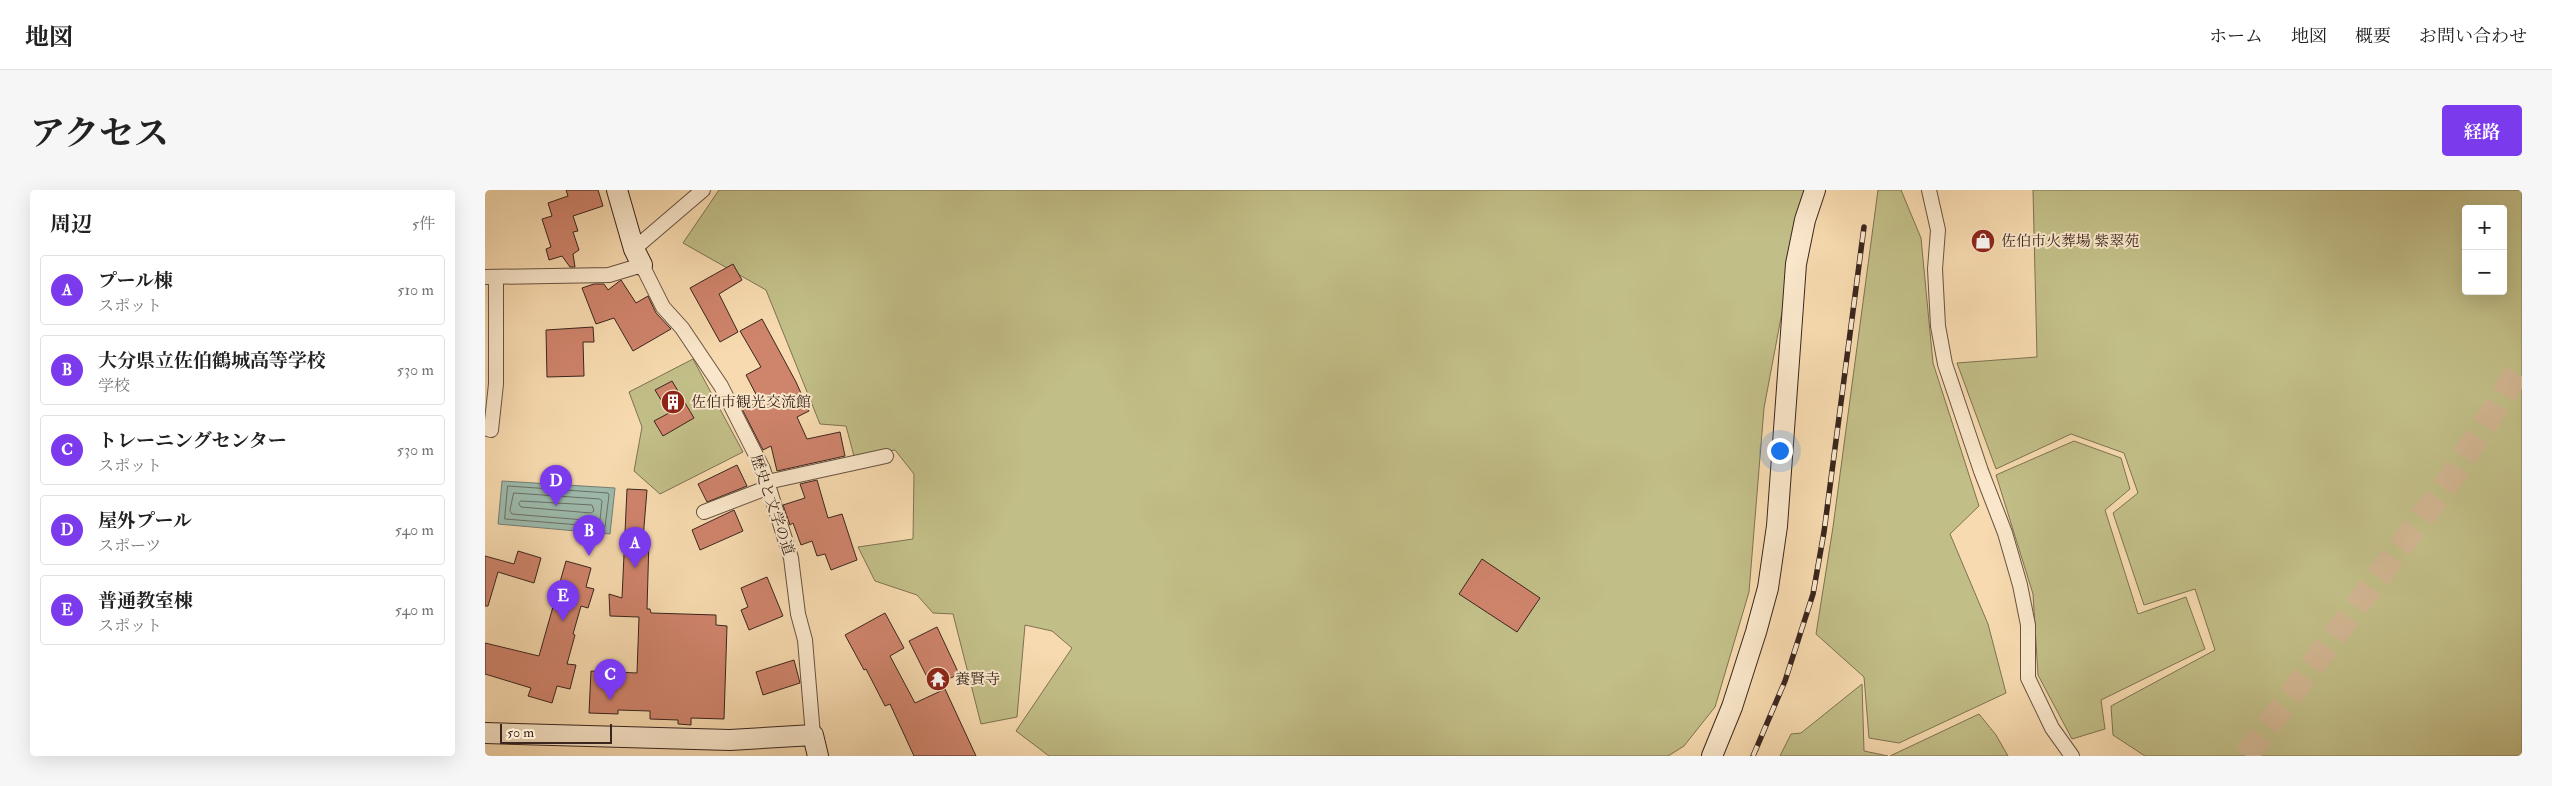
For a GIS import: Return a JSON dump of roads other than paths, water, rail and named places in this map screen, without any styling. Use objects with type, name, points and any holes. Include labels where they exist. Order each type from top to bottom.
[{"type":"street","name":"歴史と文学の道","points":[[617,190],[638,257],[663,307],[682,328],[721,386],[763,469],[791,558],[799,614],[805,640],[813,735]]},
{"type":"street","points":[[485,428],[491,430],[496,384],[491,277],[609,275],[638,257],[703,190]]},
{"type":"street","points":[[1710,753],[1753,642],[1768,588],[1779,507],[1796,264],[1805,220],[1815,190]]},
{"type":"street","points":[[1929,190],[1938,230],[1935,269],[1938,326],[1945,364],[1981,471],[2005,533],[2020,585],[2028,624],[2028,678],[2051,728],[2072,756]]},
{"type":"street","points":[[704,512],[768,485],[885,456]]},
{"type":"street","points":[[485,734],[730,740],[813,735],[818,756]]},
{"type":"water","points":[[502,481],[615,488],[610,534],[498,524]]},
{"type":"tunnel","points":[[2246,756],[2453,475],[2522,365]]},
{"type":"railway","points":[[1753,756],[1785,681],[1813,594],[1824,532],[1864,227]]},
{"type":"place","name":"佐伯市火葬場 紫翠苑","points":[[1983,241]]},
{"type":"place","name":"佐伯市観光交流館","points":[[673,402]]},
{"type":"place","name":"屋外プール","points":[[556,506]]},
{"type":"place","name":"大分県立佐伯鶴城高等学校","points":[[589,556]]},
{"type":"place","name":"プール棟","points":[[635,568]]},
{"type":"place","name":"普通教室棟","points":[[563,621]]},
{"type":"place","name":"養賢寺","points":[[938,679]]},
{"type":"place","name":"トレーニングセンター","points":[[610,700]]}]
